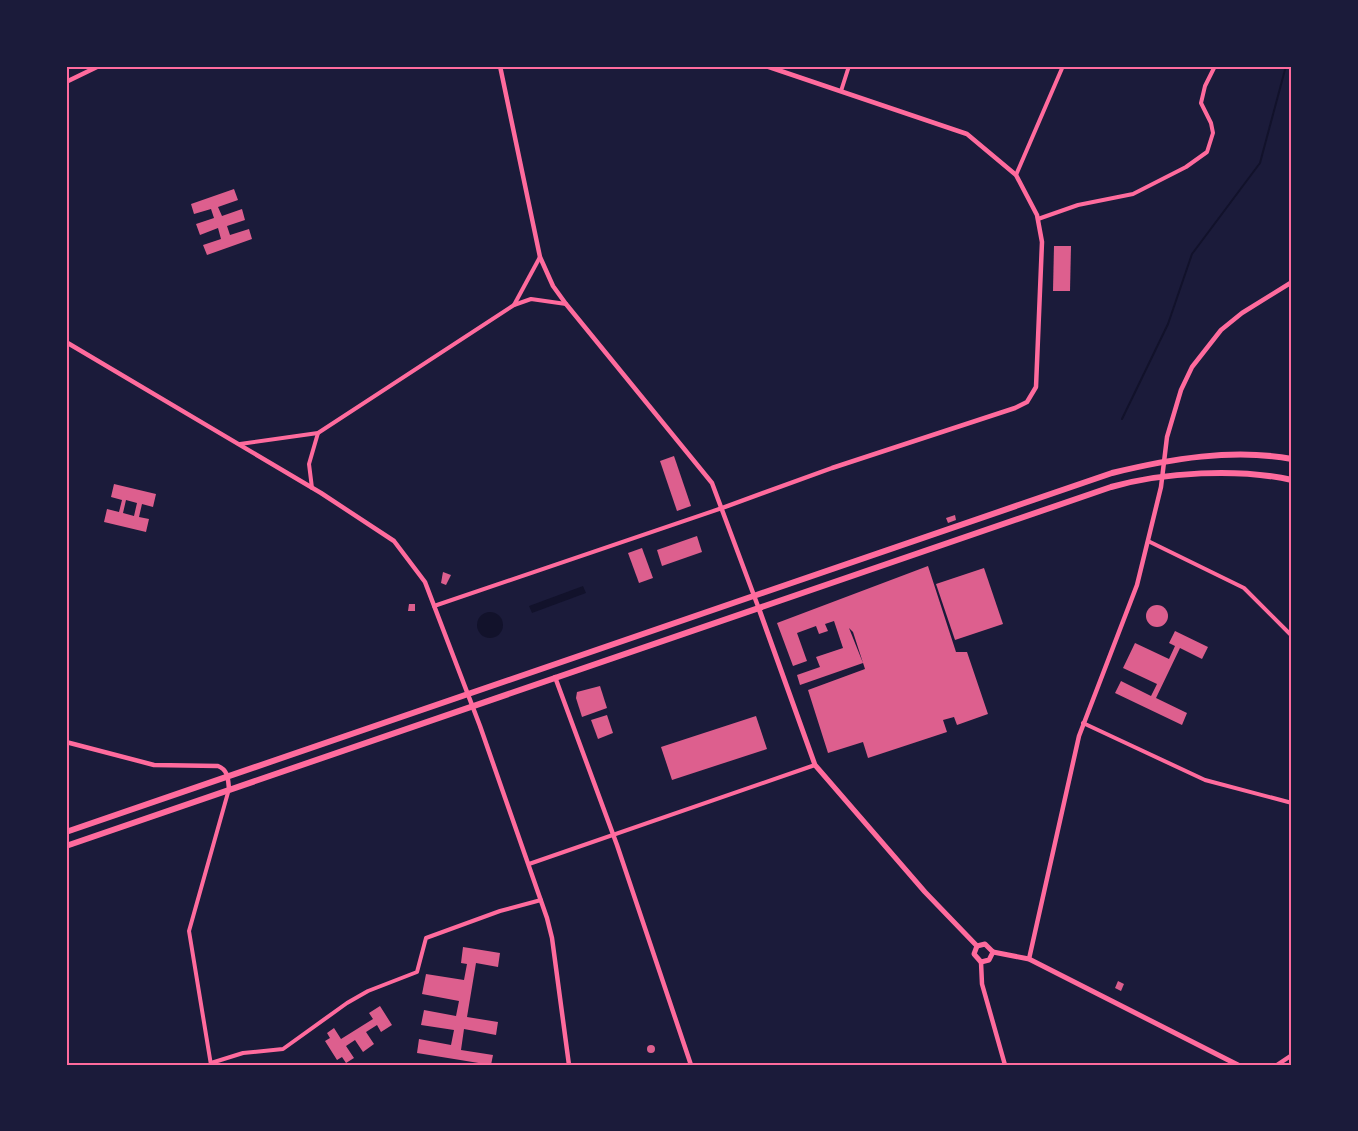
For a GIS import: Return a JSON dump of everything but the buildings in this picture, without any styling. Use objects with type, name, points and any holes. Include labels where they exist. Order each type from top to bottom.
[{"type":"main road","points":[[66,832],[1112,473],[1164,460],[1230,456],[1292,459]]},
{"type":"main road","points":[[66,846],[1082,496],[1143,478],[1162,476],[1255,476],[1292,480]]},
{"type":"main road","points":[[759,609],[815,765],[925,892],[977,946]]},
{"type":"main road","points":[[977,946],[988,945],[993,952],[1029,959],[1238,1065]]},
{"type":"main road","points":[[977,946],[974,954],[981,962],[989,960],[993,952]]},
{"type":"street","points":[[66,82],[99,66]]},
{"type":"street","points":[[500,66],[540,257],[553,286],[712,483],[759,609]]},
{"type":"street","points":[[434,606],[1027,402],[1034,395],[1042,242],[1038,219],[1016,176],[967,134],[766,66]]},
{"type":"street","points":[[841,91],[849,66]]},
{"type":"street","points":[[1016,176],[1061,66]]},
{"type":"street","points":[[1038,219],[1078,206],[1133,194],[1186,167],[1207,152],[1213,133],[1211,123],[1201,103],[1205,86],[1215,66]]},
{"type":"street","points":[[514,305],[540,257]]},
{"type":"street","points":[[1029,959],[1083,723],[1117,642],[1137,585],[1162,476],[1169,427],[1181,390],[1192,367],[1208,344],[1242,313],[1292,282]]},
{"type":"street","points":[[239,444],[318,433],[514,305],[531,299],[566,304]]},
{"type":"street","points":[[66,342],[313,488],[394,541],[425,582],[468,693],[541,900],[552,938],[569,1065]]},
{"type":"street","points":[[313,488],[309,464],[318,433]]},
{"type":"street","points":[[1148,541],[1244,588],[1292,636]]},
{"type":"street","points":[[555,676],[691,1065]]},
{"type":"street","points":[[1083,723],[1205,780],[1292,803]]},
{"type":"street","points":[[66,742],[153,765],[218,766],[224,769],[228,776],[229,789],[189,931],[211,1064],[243,1053],[283,1049],[347,1003],[368,991],[417,972],[426,938],[500,911],[541,900]]},
{"type":"street","points":[[529,864],[815,765]]},
{"type":"street","points":[[981,962],[982,984],[1005,1065]]},
{"type":"street","points":[[1278,1065],[1292,1055]]},
{"type":"shaded area","points":[[583,586],[586,593],[532,613],[529,606]]},
{"type":"shaded area","points":[[490,612],[499,616],[503,625],[499,634],[490,638],[481,634],[477,625],[481,616]]},
{"type":"waterway","points":[[1122,419],[1168,324],[1192,254],[1260,163],[1286,66]]}]
